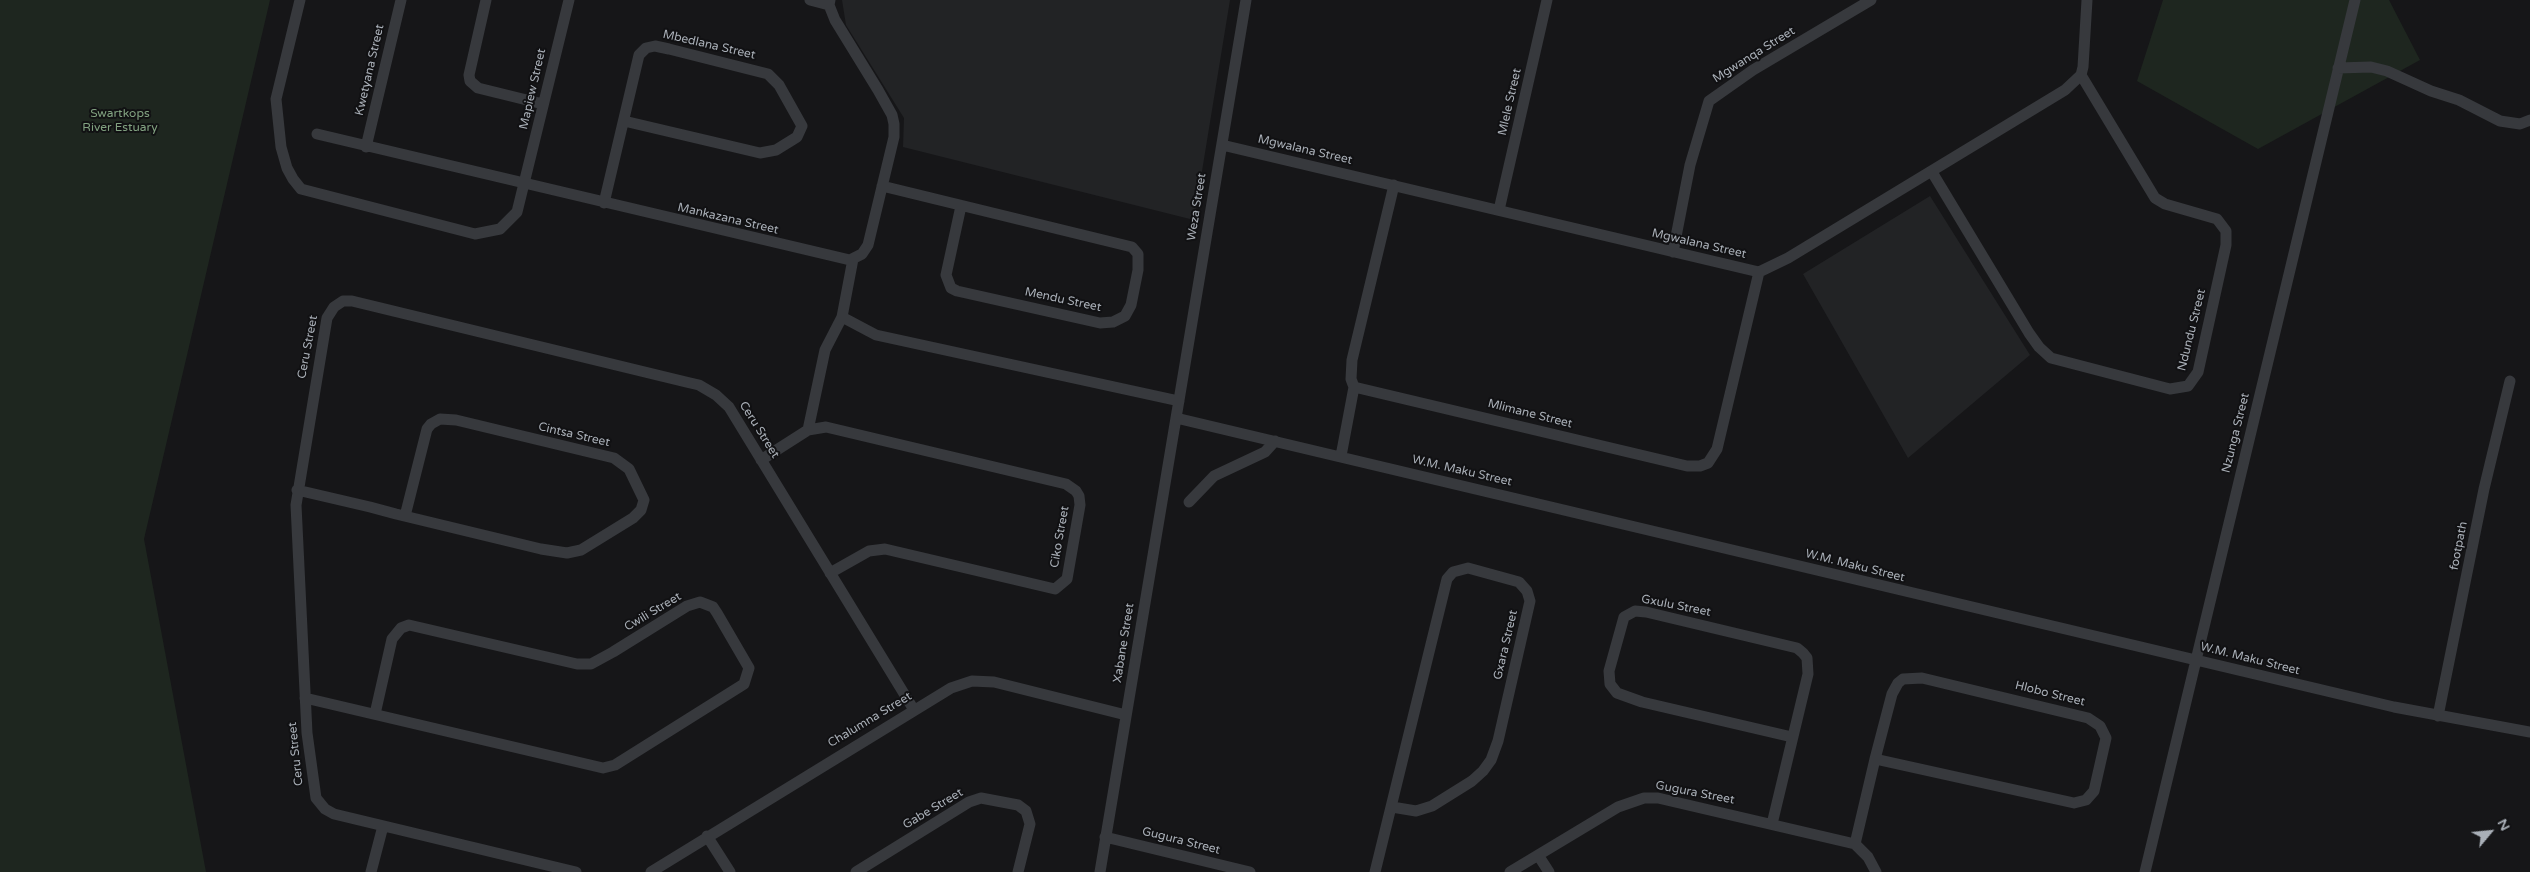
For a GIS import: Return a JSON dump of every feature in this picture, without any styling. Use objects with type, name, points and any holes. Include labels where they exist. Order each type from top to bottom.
[{"type":"street","name":"Mapiew Street","points":[[300,0],[276,99],[287,168],[301,189],[475,234],[500,229],[517,212],[569,0]]},
{"type":"street","name":"Kwetyana Street","points":[[366,147],[401,0]]},
{"type":"street","points":[[486,0],[468,75],[470,81],[478,88],[543,104]]},
{"type":"street","points":[[762,460],[808,430],[825,350],[842,317],[853,259],[862,254],[868,245],[894,137],[892,116],[835,20],[829,2],[810,0]]},
{"type":"street","name":"Weza Street","points":[[1176,418],[1246,0]]},
{"type":"street","name":"Mlele Street","points":[[1499,210],[1546,14],[1547,0]]},
{"type":"street","name":"Mgwanqa Street","points":[[1673,252],[1690,165],[1701,121],[1709,101],[1753,70],[1870,0]]},
{"type":"street","points":[[2081,74],[2087,0]]},
{"type":"street","name":"Nzunga Street","points":[[2145,872],[2355,0]]},
{"type":"street","name":"Mbedlana Street","points":[[604,203],[640,55],[644,49],[651,46],[768,74],[779,86],[802,126],[796,137],[776,150],[760,153],[624,121]]},
{"type":"street","points":[[2338,68],[2371,67],[2387,71],[2430,91],[2458,100],[2500,121],[2520,124],[2530,120]]},
{"type":"street","name":"Mgwalana Street","points":[[1222,144],[1759,272],[1788,258],[2054,97],[2081,74]]},
{"type":"street","name":"Ndundu Street","points":[[1932,172],[2029,333],[2039,347],[2051,358],[2170,389],[2188,386],[2198,372],[2226,245],[2226,231],[2217,219],[2165,204],[2155,198],[2081,74]]},
{"type":"street","name":"Mankazana Street","points":[[317,134],[838,259],[853,259]]},
{"type":"street","points":[[1341,456],[1354,387],[1351,379],[1352,360],[1394,185]]},
{"type":"street","name":"Mendu Street","points":[[882,186],[1132,248],[1138,254],[1138,270],[1131,305],[1125,316],[1114,322],[1100,323],[951,288],[946,275],[961,206]]},
{"type":"street","name":"Mlimane Street","points":[[1354,387],[1687,466],[1700,466],[1708,463],[1717,449],[1759,272]]},
{"type":"street","name":"Ceru Street","points":[[576,872],[334,814],[325,809],[316,798],[308,742],[305,698],[299,599],[297,490],[327,318],[334,307],[343,301],[352,301],[699,385],[716,395],[729,407],[914,710]]},
{"type":"street","points":[[842,317],[876,335],[1179,401]]},
{"type":"street","name":"footpath","points":[[2438,716],[2484,489],[2510,381]]},
{"type":"street","name":"W.M. Maku Street","points":[[1176,418],[2196,660],[2438,716],[2530,732]]},
{"type":"street","name":"Xabane Street","points":[[1100,872],[1104,838],[1176,418]]},
{"type":"street","name":"Cintsa Street","points":[[297,490],[405,516],[567,553],[581,550],[633,518],[640,513],[644,500],[629,469],[614,458],[456,420],[440,419],[427,429],[405,516]]},
{"type":"street","name":"Ciko Street","points":[[808,430],[818,427],[837,430],[1066,484],[1076,491],[1080,505],[1067,579],[1055,589],[885,550],[869,551],[830,573]]},
{"type":"street","points":[[1189,502],[1214,476],[1265,452],[1275,441]]},
{"type":"street","name":"Gxara Street","points":[[1376,872],[1447,579],[1453,572],[1468,568],[1520,582],[1527,591],[1530,601],[1498,741],[1491,760],[1483,772],[1472,781],[1432,806],[1416,811],[1392,807]]},
{"type":"street","name":"Cwili Street","points":[[305,698],[603,768],[614,764],[744,684],[749,668],[713,607],[700,602],[687,606],[591,664],[577,664],[409,625],[401,628],[392,639],[375,714]]},
{"type":"street","name":"Gxulu Street","points":[[1772,824],[1808,674],[1807,658],[1797,648],[1646,612],[1634,611],[1624,617],[1609,672],[1610,684],[1617,693],[1642,702],[1792,737]]},
{"type":"street","name":"Hlobo Street","points":[[1855,844],[1875,758],[1892,694],[1898,682],[1909,677],[1922,678],[2088,718],[2100,726],[2106,738],[2094,791],[2086,800],[2074,803],[1875,758]]},
{"type":"street","name":"Chalumna Street","points":[[651,872],[914,710],[951,688],[972,681],[994,682],[1126,715]]},
{"type":"street","name":"Gabe Street","points":[[856,872],[969,802],[981,798],[1018,805],[1026,811],[1030,824],[1018,872]]},
{"type":"street","name":"Gugura Street","points":[[1510,872],[1618,808],[1644,798],[1658,798],[1855,844]]},
{"type":"street","points":[[372,872],[384,826]]},
{"type":"street","points":[[707,836],[730,872]]},
{"type":"street","name":"Gugura Street","points":[[1104,838],[1213,868],[1250,872]]},
{"type":"street","points":[[1855,844],[1868,857],[1876,872]]},
{"type":"street","points":[[1538,855],[1549,872]]},
{"type":"shaded area","points":[[842,0],[1230,0],[1194,220],[903,147],[904,118],[846,25]]},
{"type":"shaded area","points":[[1930,196],[2030,355],[1908,458],[1803,274]]},
{"type":"green space","name":"Swartkops River Estuary","points":[[0,0],[270,0],[144,539],[206,872],[0,872]]},
{"type":"green space","points":[[2163,0],[2389,0],[2420,60],[2258,149],[2137,81]]}]
